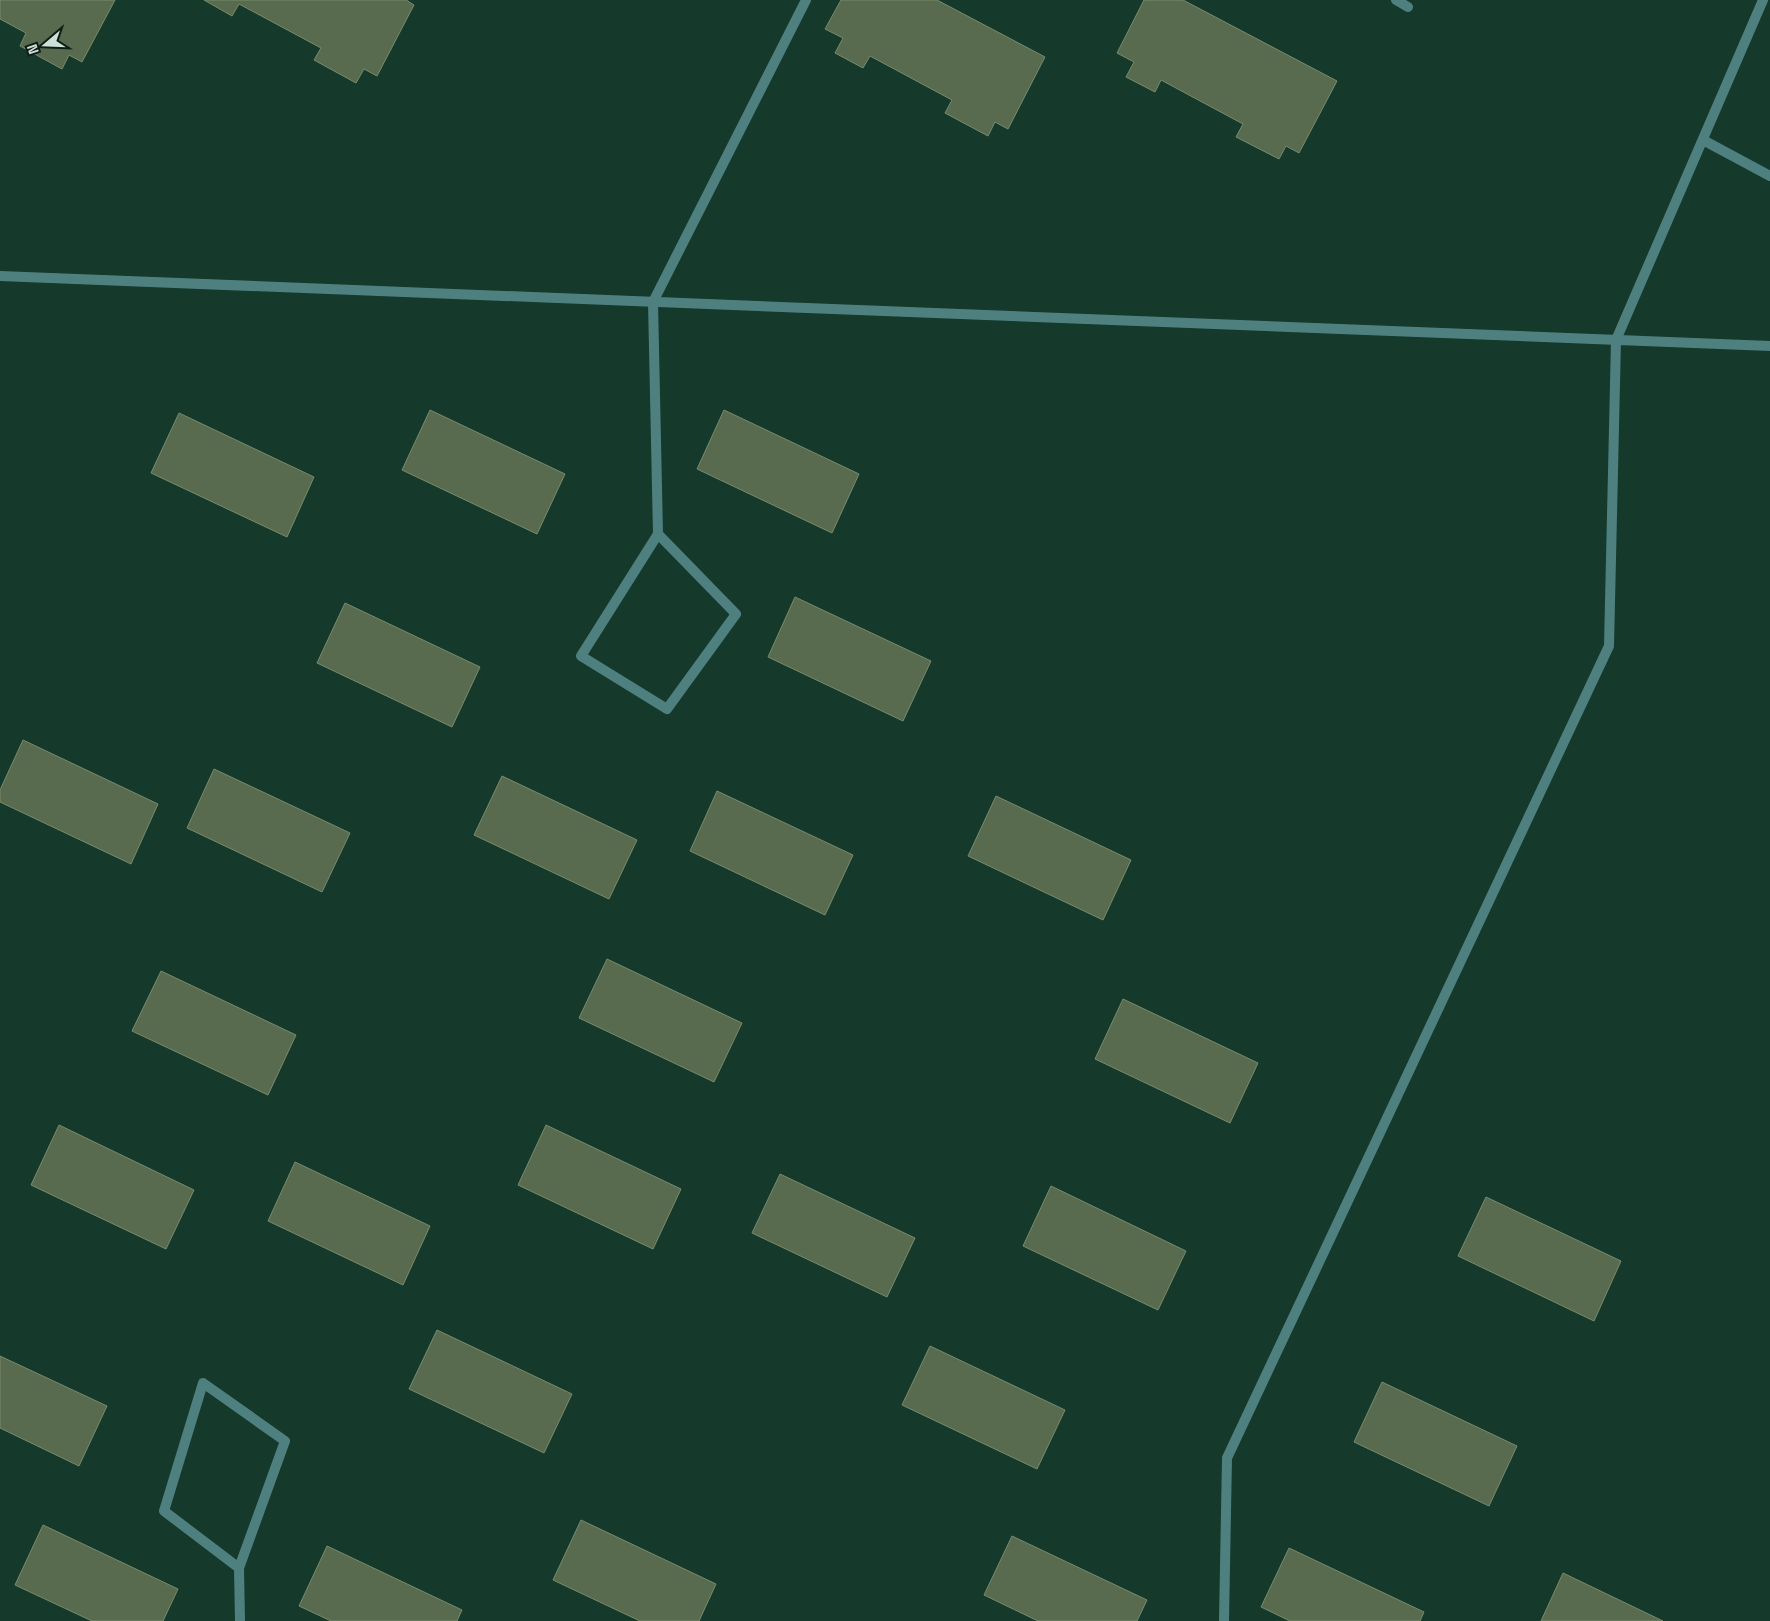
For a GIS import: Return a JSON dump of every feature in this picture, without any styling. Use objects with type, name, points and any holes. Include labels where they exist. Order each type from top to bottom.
[{"type":"street","points":[[658,534],[736,614],[667,709],[581,656],[658,534],[653,302],[806,0]]},
{"type":"street","points":[[1396,0],[1408,7]]},
{"type":"street","points":[[1224,1621],[1227,1458],[1609,646],[1616,340],[1762,0]]},
{"type":"street","points":[[1703,140],[1770,176]]},
{"type":"street","points":[[0,276],[1770,346]]},
{"type":"street","points":[[239,1568],[164,1511],[203,1383],[285,1441],[239,1568],[240,1621]]},
{"type":"building","points":[[0,0],[115,0],[82,62],[69,55],[62,69],[20,46],[26,33],[0,19]]},
{"type":"building","points":[[204,0],[406,0],[414,5],[377,76],[364,69],[356,83],[314,60],[321,48],[239,4],[232,16]]},
{"type":"building","points":[[841,0],[937,0],[1045,57],[1008,129],[995,122],[988,136],[945,113],[952,100],[870,56],[863,68],[835,53],[843,38],[825,29]]},
{"type":"building","points":[[1144,0],[1183,0],[1337,81],[1299,153],[1286,146],[1279,159],[1236,137],[1243,124],[1161,80],[1155,92],[1126,77],[1134,62],[1117,53]]},
{"type":"building","points":[[430,410],[565,474],[537,534],[402,470]]},
{"type":"building","points":[[724,410],[859,474],[832,533],[697,469]]},
{"type":"building","points":[[179,413],[314,477],[287,537],[151,473]]},
{"type":"building","points":[[795,597],[931,661],[903,721],[768,657]]},
{"type":"building","points":[[345,603],[480,667],[452,727],[317,663]]},
{"type":"building","points":[[23,740],[158,804],[131,864],[0,802],[0,790]]},
{"type":"building","points":[[214,769],[350,833],[322,892],[187,828]]},
{"type":"building","points":[[502,776],[637,840],[609,899],[474,835]]},
{"type":"building","points":[[717,791],[853,855],[825,915],[690,851]]},
{"type":"building","points":[[996,796],[1131,860],[1103,920],[968,856]]},
{"type":"building","points":[[607,959],[742,1023],[714,1082],[579,1018]]},
{"type":"building","points":[[161,971],[296,1035],[268,1095],[132,1031]]},
{"type":"building","points":[[1123,999],[1258,1063],[1230,1123],[1095,1059]]},
{"type":"building","points":[[59,1125],[194,1190],[166,1249],[31,1185]]},
{"type":"building","points":[[546,1125],[681,1189],[653,1249],[518,1185]]},
{"type":"building","points":[[295,1162],[430,1226],[403,1285],[268,1221]]},
{"type":"building","points":[[780,1174],[915,1238],[887,1297],[752,1233]]},
{"type":"building","points":[[1051,1186],[1186,1251],[1158,1310],[1023,1246]]},
{"type":"building","points":[[1486,1197],[1621,1261],[1594,1321],[1458,1256]]},
{"type":"building","points":[[437,1330],[572,1394],[544,1453],[409,1389]]},
{"type":"building","points":[[930,1346],[1065,1410],[1037,1469],[902,1405]]},
{"type":"building","points":[[0,1356],[107,1406],[79,1466],[0,1428]]},
{"type":"building","points":[[1382,1382],[1517,1446],[1489,1506],[1354,1442]]},
{"type":"building","points":[[581,1520],[716,1584],[699,1621],[640,1621],[553,1580]]},
{"type":"building","points":[[43,1525],[178,1589],[163,1621],[92,1621],[15,1585]]},
{"type":"building","points":[[1012,1536],[1147,1600],[1137,1621],[1038,1621],[984,1595]]},
{"type":"building","points":[[327,1546],[462,1610],[457,1621],[331,1621],[299,1606]]},
{"type":"building","points":[[1289,1548],[1424,1612],[1420,1621],[1290,1621],[1261,1607]]},
{"type":"building","points":[[1563,1573],[1663,1621],[1541,1621]]}]
